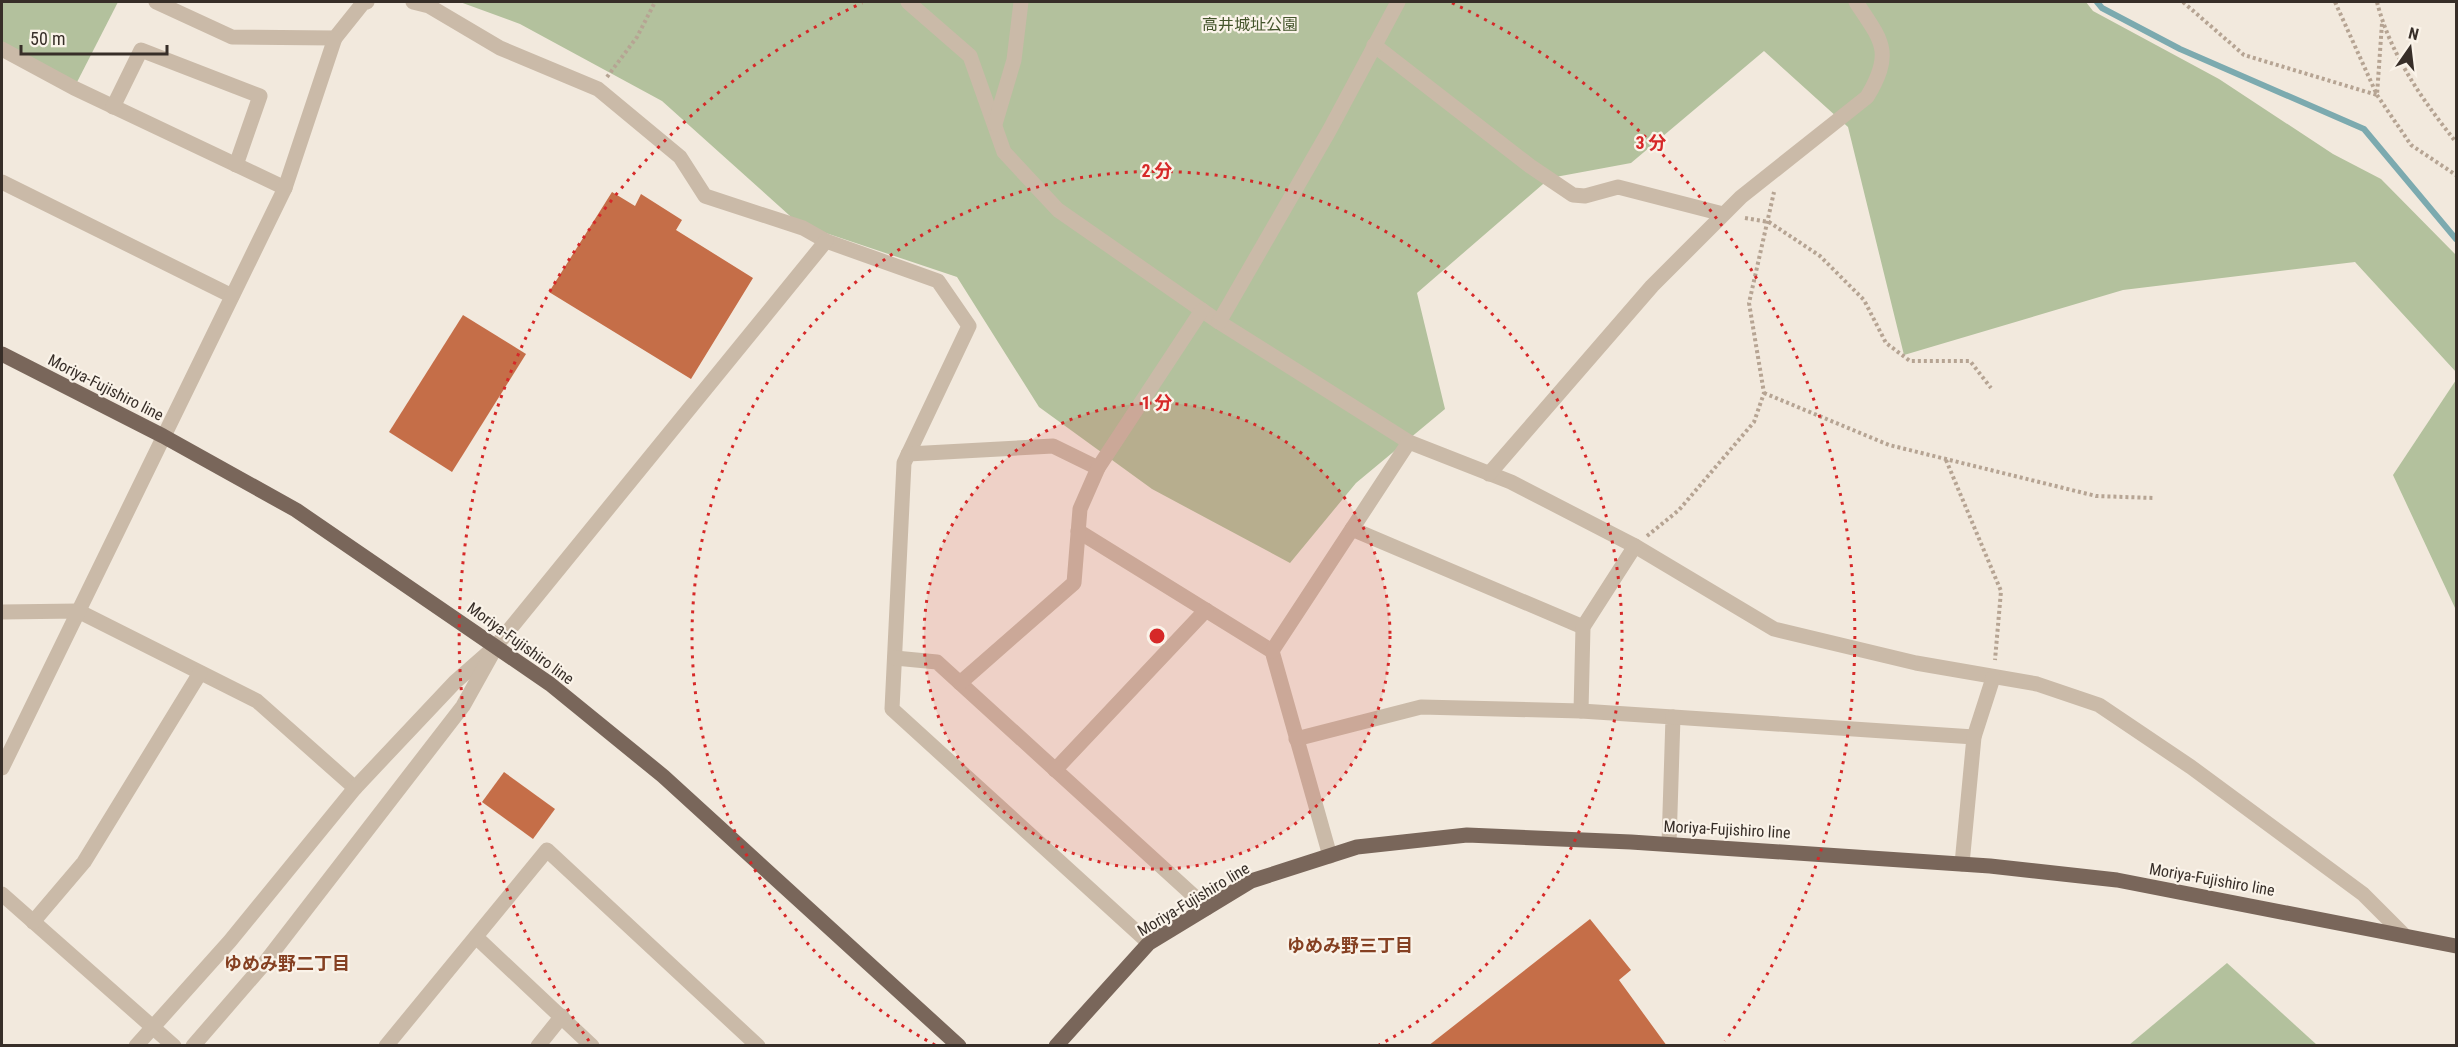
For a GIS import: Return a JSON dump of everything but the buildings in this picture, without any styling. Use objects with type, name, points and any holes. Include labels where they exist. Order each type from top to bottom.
[{"type":"main road","name":"Moriya-Fujishiro line","points":[[2,354],[163,436],[296,510],[550,684],[663,776],[959,1046]]},
{"type":"main road","name":"Moriya-Fujishiro line","points":[[1056,1046],[1149,943],[1251,881],[1357,848],[1467,835],[1669,844],[1962,864],[2117,880],[2457,946]]},
{"type":"street","points":[[156,2],[232,37],[335,38]]},
{"type":"street","points":[[2,768],[285,188],[335,38],[363,3],[368,2]]},
{"type":"street","points":[[413,2],[429,6],[500,48],[598,89],[680,156],[705,196],[803,228],[826,241],[938,281],[969,326],[904,463],[892,709],[1149,943]]},
{"type":"street","points":[[908,2],[970,56],[1004,152],[1058,210],[1219,322],[1409,442],[1489,474],[1635,546],[1774,629],[1916,663],[2037,684],[2099,705],[2191,767],[2363,894],[2404,935]]},
{"type":"street","points":[[995,124],[1014,60],[1021,2]]},
{"type":"street","points":[[1219,322],[1398,2]]},
{"type":"street","points":[[1489,474],[1652,286],[1723,214],[1779,165],[1867,97],[1878,78],[1882,63],[1881,39],[1856,2]]},
{"type":"street","points":[[1374,45],[1530,166],[1572,195],[1585,196],[1618,188],[1723,214]]},
{"type":"street","points":[[2,49],[113,107],[285,188]]},
{"type":"street","points":[[113,107],[141,50],[260,96],[236,165]]},
{"type":"street","points":[[2,182],[232,296]]},
{"type":"street","points":[[136,1046],[230,941],[354,788],[448,689],[496,646],[826,241]]},
{"type":"street","points":[[960,683],[1074,583],[1080,509],[1098,468],[1202,310]]},
{"type":"street","points":[[1272,651],[1409,442]]},
{"type":"street","points":[[908,454],[1053,446],[1098,468]]},
{"type":"street","points":[[1352,529],[1583,627]]},
{"type":"street","points":[[1078,531],[1272,651],[1330,856]]},
{"type":"street","points":[[1581,711],[1583,627],[1635,546]]},
{"type":"street","points":[[1055,770],[1206,610]]},
{"type":"street","points":[[2,612],[78,611],[200,672],[257,701],[354,788]]},
{"type":"street","points":[[193,1046],[263,965],[456,715],[473,692],[496,646]]},
{"type":"street","points":[[895,658],[937,662],[1207,908]]},
{"type":"street","points":[[33,922],[84,862],[200,672]]},
{"type":"street","points":[[1962,864],[1974,736],[1993,678]]},
{"type":"street","points":[[1296,739],[1421,707],[1581,711],[1974,736]]},
{"type":"street","points":[[1669,844],[1673,717]]},
{"type":"street","points":[[386,1046],[547,850],[758,1046]]},
{"type":"street","points":[[2,894],[174,1046]]},
{"type":"street","points":[[476,937],[592,1046]]},
{"type":"street","points":[[538,1046],[562,1017]]},
{"type":"path","points":[[598,89],[638,37],[654,2]]},
{"type":"path","points":[[2182,2],[2244,55],[2377,95]]},
{"type":"path","points":[[2335,2],[2377,95],[2411,145],[2457,175]]},
{"type":"path","points":[[2377,2],[2382,23],[2424,103],[2457,142]]},
{"type":"path","points":[[2377,95],[2382,23]]},
{"type":"path","points":[[1635,546],[1679,510],[1754,422],[1764,393],[1749,303],[1769,222],[1779,165]]},
{"type":"path","points":[[1723,214],[1769,222],[1820,256],[1864,300],[1886,343],[1910,361],[1943,359],[1970,361],[1991,388]]},
{"type":"path","points":[[1764,393],[1889,445],[2096,496],[2154,498]]},
{"type":"path","points":[[1945,459],[2001,591],[1993,678]]},
{"type":"green space","points":[[2,2],[118,2],[74,88],[2,49]]},
{"type":"green space","name":"高井城址公園","points":[[460,2],[2086,2],[2093,11],[2219,79],[2333,154],[2381,179],[2456,255],[2456,372],[2355,262],[2123,290],[1904,355],[1848,127],[1764,51],[1631,163],[1550,178],[1417,293],[1445,409],[1356,483],[1290,563],[1152,489],[1039,407],[957,277],[799,224],[662,101],[520,24]]},
{"type":"green space","points":[[2456,380],[2456,610],[2393,475]]},
{"type":"green space","points":[[2227,963],[2317,1045],[2129,1045]]},
{"type":"waterway","points":[[2097,2],[2102,8],[2180,49],[2364,129],[2456,239]]},
{"type":"district","name":"ゆめみ野三丁目","points":[[1350,946]]},
{"type":"district","name":"ゆめみ野二丁目","points":[[287,964]]}]
